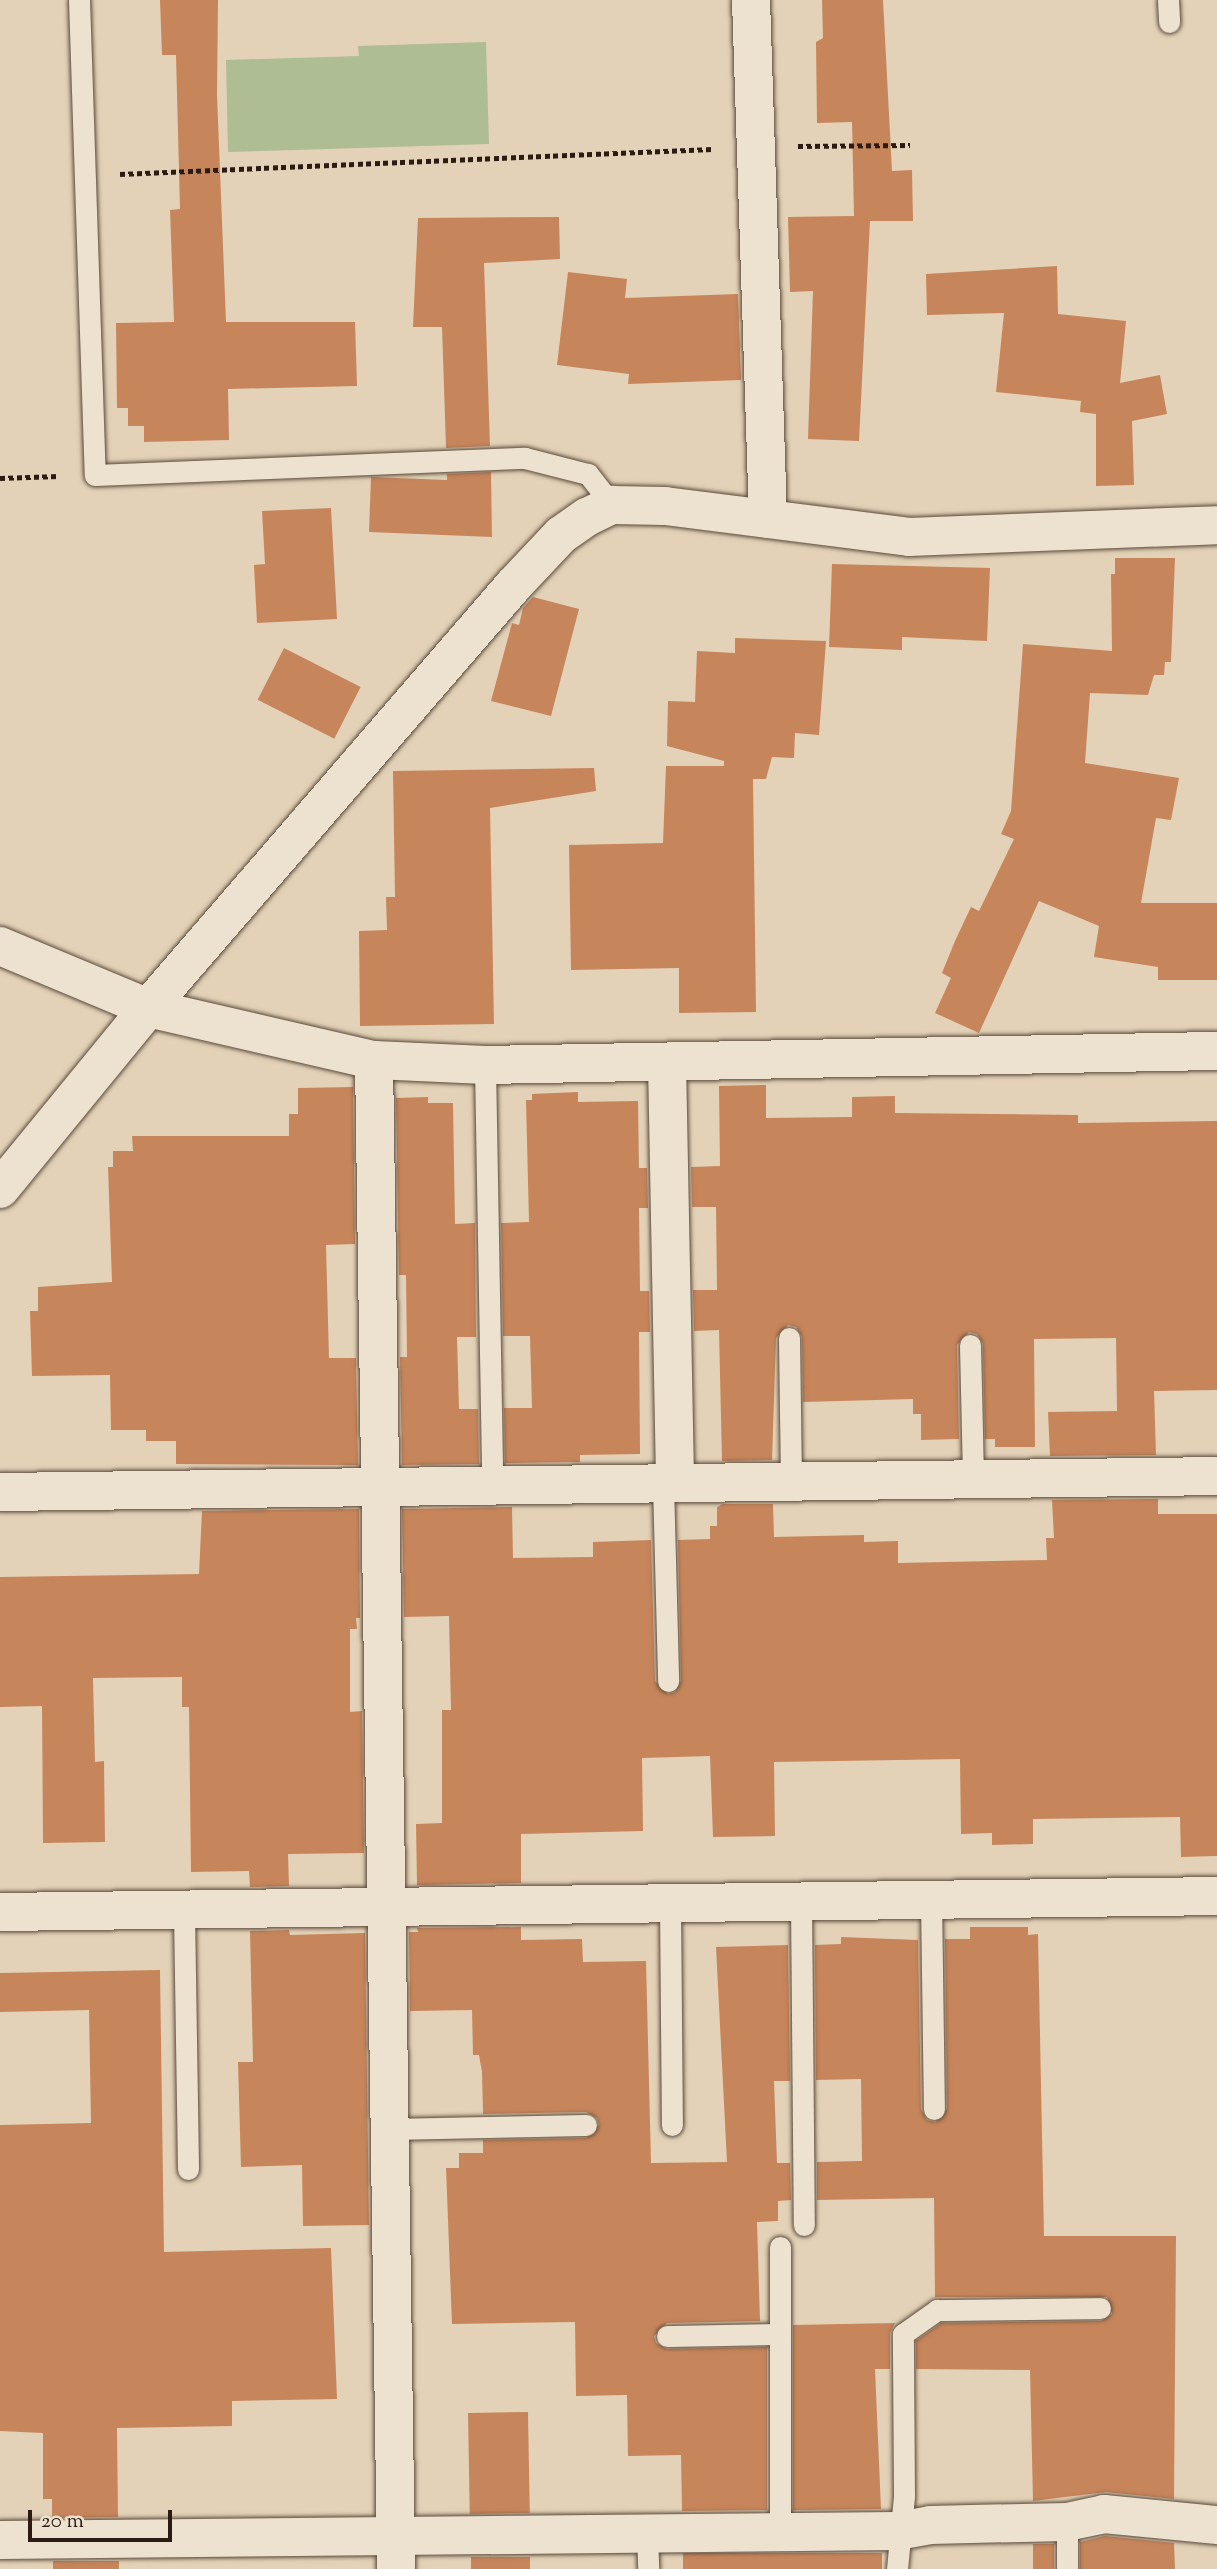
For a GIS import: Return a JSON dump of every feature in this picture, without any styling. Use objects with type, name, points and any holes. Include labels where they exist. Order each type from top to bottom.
[{"type":"street","points":[[751,0],[768,519]]},
{"type":"street","points":[[0,1189],[148,1008],[513,586],[561,535],[612,505],[768,519],[909,537],[1217,525]]},
{"type":"street","points":[[0,946],[148,1008],[374,1060],[485,1065],[1217,1051]]},
{"type":"street","points":[[374,1060],[377,1488],[396,2553]]},
{"type":"street","points":[[667,1062],[669,1483]]},
{"type":"street","points":[[0,1492],[1217,1476]]},
{"type":"street","points":[[0,1912],[184,1912],[1217,1896]]},
{"type":"street","points":[[0,2540],[396,2553],[647,2551],[780,2532],[897,2531],[930,2525],[1067,2522],[1104,2514],[1217,2525]]},
{"type":"lane","points":[[79,0],[95,475],[525,458],[588,474],[612,505]]},
{"type":"lane","points":[[1168,0],[1169,22]]},
{"type":"lane","points":[[485,1065],[492,1486]]},
{"type":"lane","points":[[789,1338],[792,1482]]},
{"type":"lane","points":[[970,1346],[973,1479]]},
{"type":"lane","points":[[668,1681],[669,1483]]},
{"type":"lane","points":[[931,1899],[934,2109]]},
{"type":"lane","points":[[801,1902],[804,2225]]},
{"type":"lane","points":[[670,1904],[672,2125]]},
{"type":"lane","points":[[184,1912],[188,2169]]},
{"type":"lane","points":[[388,2129],[586,2124]]},
{"type":"lane","points":[[780,2247],[780,2532]]},
{"type":"lane","points":[[897,2569],[897,2531],[904,2496],[903,2334],[937,2310],[1100,2308]]},
{"type":"lane","points":[[667,2336],[780,2334]]},
{"type":"lane","points":[[1067,2522],[1067,2569]]},
{"type":"path","points":[[84,176],[756,147],[910,145]]},
{"type":"path","points":[[0,478],[95,475]]},
{"type":"green space","points":[[486,42],[489,144],[228,152],[226,60],[359,56],[358,46]]},
{"type":"building","points":[[160,0],[218,0],[217,95],[226,322],[355,322],[357,386],[228,389],[229,440],[144,442],[144,426],[128,426],[128,408],[117,408],[116,323],[174,322],[170,210],[180,209],[176,55],[162,55]]},
{"type":"building","points":[[822,0],[883,0],[892,171],[912,170],[913,221],[870,221],[859,441],[808,439],[813,291],[790,292],[788,217],[854,216],[852,122],[817,123],[816,42],[823,38]]},
{"type":"building","points":[[559,217],[560,259],[484,263],[490,446],[446,448],[442,327],[413,327],[418,218]]},
{"type":"building","points":[[1057,266],[1058,314],[1126,321],[1120,383],[1160,375],[1167,414],[1132,421],[1134,485],[1096,486],[1096,414],[1080,412],[1081,401],[996,392],[1004,313],[927,315],[926,274]]},
{"type":"building","points":[[568,272],[627,279],[625,298],[738,294],[741,380],[628,384],[629,374],[557,365]]},
{"type":"building","points":[[491,472],[492,537],[369,532],[371,477],[447,480],[447,474]]},
{"type":"building","points":[[331,508],[337,619],[257,623],[254,565],[265,564],[262,511]]},
{"type":"building","points":[[1115,558],[1175,558],[1171,662],[1165,662],[1164,675],[1154,675],[1148,695],[1090,693],[1085,763],[1179,778],[1171,820],[1156,818],[1141,903],[1217,903],[1217,980],[1158,980],[1158,967],[1094,957],[1099,926],[1039,901],[979,1033],[935,1013],[951,978],[942,973],[955,941],[971,907],[979,911],[1014,839],[1001,834],[1011,811],[1023,644],[1112,651],[1111,574],[1115,574]]},
{"type":"building","points":[[832,564],[990,568],[987,641],[902,637],[902,650],[829,647]]},
{"type":"building","points":[[533,597],[579,609],[551,716],[491,701],[512,623],[519,625],[523,608]]},
{"type":"building","points":[[735,638],[826,641],[819,735],[795,733],[794,758],[772,757],[766,779],[753,779],[756,1012],[679,1013],[679,968],[571,970],[569,845],[663,843],[666,766],[724,766],[724,761],[667,746],[668,701],[695,702],[697,651],[735,653]]},
{"type":"building","points":[[284,648],[361,687],[334,739],[258,700]]},
{"type":"building","points":[[594,768],[596,791],[490,808],[494,1024],[360,1026],[359,931],[387,930],[386,897],[395,897],[393,771]]},
{"type":"building","points":[[766,1085],[766,1118],[852,1117],[852,1097],[895,1096],[895,1113],[1078,1115],[1078,1123],[1217,1121],[1217,1390],[1154,1391],[1156,1455],[1050,1456],[1048,1412],[1117,1411],[1116,1338],[1034,1339],[1035,1447],[995,1447],[995,1439],[985,1439],[983,1344],[977,1334],[969,1332],[957,1345],[959,1439],[921,1440],[921,1414],[913,1414],[913,1399],[803,1402],[802,1337],[796,1327],[788,1325],[776,1338],[772,1460],[722,1461],[719,1330],[694,1331],[693,1290],[717,1290],[716,1207],[692,1207],[691,1167],[720,1166],[719,1086]]},
{"type":"building","points":[[353,1087],[355,1244],[326,1245],[329,1358],[356,1358],[358,1465],[176,1464],[176,1441],[146,1441],[146,1430],[111,1430],[110,1375],[32,1376],[30,1311],[38,1311],[38,1287],[112,1282],[108,1167],[113,1167],[113,1151],[133,1151],[132,1136],[289,1136],[289,1114],[298,1114],[298,1088]]},
{"type":"building","points":[[578,1092],[578,1102],[638,1101],[639,1168],[647,1168],[648,1208],[639,1208],[640,1291],[649,1291],[650,1332],[639,1332],[640,1454],[580,1455],[580,1462],[505,1463],[504,1408],[532,1408],[530,1336],[503,1336],[501,1223],[529,1222],[526,1100],[532,1100],[532,1094]]},
{"type":"building","points":[[428,1097],[428,1103],[453,1103],[455,1224],[475,1223],[476,1337],[457,1337],[459,1409],[478,1409],[479,1464],[402,1465],[400,1357],[407,1357],[406,1275],[399,1275],[396,1098]]},
{"type":"building","points":[[1158,1499],[1158,1514],[1217,1514],[1217,1856],[1181,1857],[1180,1817],[1033,1819],[1033,1844],[992,1845],[992,1833],[961,1834],[960,1759],[774,1762],[775,1836],[713,1837],[710,1756],[642,1758],[643,1831],[521,1834],[521,1883],[417,1885],[416,1824],[442,1823],[442,1710],[451,1710],[449,1616],[404,1617],[402,1509],[512,1507],[513,1558],[593,1557],[593,1542],[651,1540],[655,1681],[668,1694],[675,1692],[681,1681],[678,1540],[710,1539],[710,1526],[717,1526],[717,1507],[723,1504],[773,1504],[774,1537],[864,1535],[864,1542],[898,1541],[898,1563],[1047,1560],[1046,1538],[1054,1538],[1052,1500]]},
{"type":"building","points":[[359,1509],[360,1618],[356,1618],[357,1629],[350,1629],[350,1712],[362,1711],[364,1853],[288,1854],[289,1886],[250,1887],[249,1871],[191,1872],[189,1707],[182,1707],[182,1677],[93,1678],[95,1762],[104,1761],[105,1842],[43,1843],[42,1706],[0,1707],[0,1577],[199,1574],[202,1511]]},
{"type":"building","points":[[521,1927],[521,1940],[582,1939],[583,1962],[646,1961],[651,2163],[727,2162],[716,1947],[788,1945],[790,2081],[774,2081],[777,2163],[790,2163],[791,2200],[778,2201],[778,2221],[757,2222],[760,2321],[667,2323],[654,2336],[656,2343],[667,2349],[767,2347],[767,2510],[682,2511],[681,2455],[628,2456],[627,2395],[576,2396],[575,2322],[452,2324],[446,2168],[459,2168],[459,2153],[483,2153],[483,2140],[586,2138],[599,2125],[597,2118],[586,2112],[483,2114],[482,2072],[479,2055],[473,2055],[472,2010],[410,2011],[409,1932],[418,1932],[417,1928]]},
{"type":"building","points":[[970,1927],[1028,1927],[1028,1935],[1038,1934],[1044,2236],[1176,2236],[1174,2499],[1106,2492],[1033,2501],[1030,2370],[916,2369],[916,2341],[941,2323],[1101,2321],[1112,2314],[1107,2297],[935,2297],[934,2198],[817,2200],[817,2162],[862,2161],[861,2079],[816,2080],[815,1945],[841,1944],[841,1937],[918,1940],[921,2109],[927,2120],[935,2122],[947,2109],[945,1939],[970,1939]]},
{"type":"building","points":[[289,1930],[290,1935],[365,1933],[369,2225],[303,2226],[302,2165],[241,2167],[238,2062],[253,2062],[250,1931]]},
{"type":"building","points":[[160,1970],[164,2252],[331,2248],[337,2399],[232,2401],[232,2426],[117,2428],[118,2517],[52,2518],[52,2499],[43,2499],[43,2433],[0,2431],[0,2125],[91,2123],[89,2010],[0,2012],[0,1973]]},
{"type":"building","points":[[895,2323],[890,2333],[890,2369],[875,2369],[881,2509],[793,2510],[793,2325]]},
{"type":"building","points":[[528,2412],[530,2513],[470,2514],[468,2413]]},
{"type":"building","points":[[1105,2536],[1174,2543],[1175,2569],[1080,2569],[1080,2542]]},
{"type":"building","points":[[1033,2544],[1054,2544],[1054,2569],[1033,2569]]},
{"type":"building","points":[[683,2553],[882,2553],[882,2569],[683,2569]]},
{"type":"building","points":[[471,2557],[530,2557],[530,2569],[471,2569]]},
{"type":"building","points":[[53,2561],[119,2561],[119,2569],[53,2569]]}]
